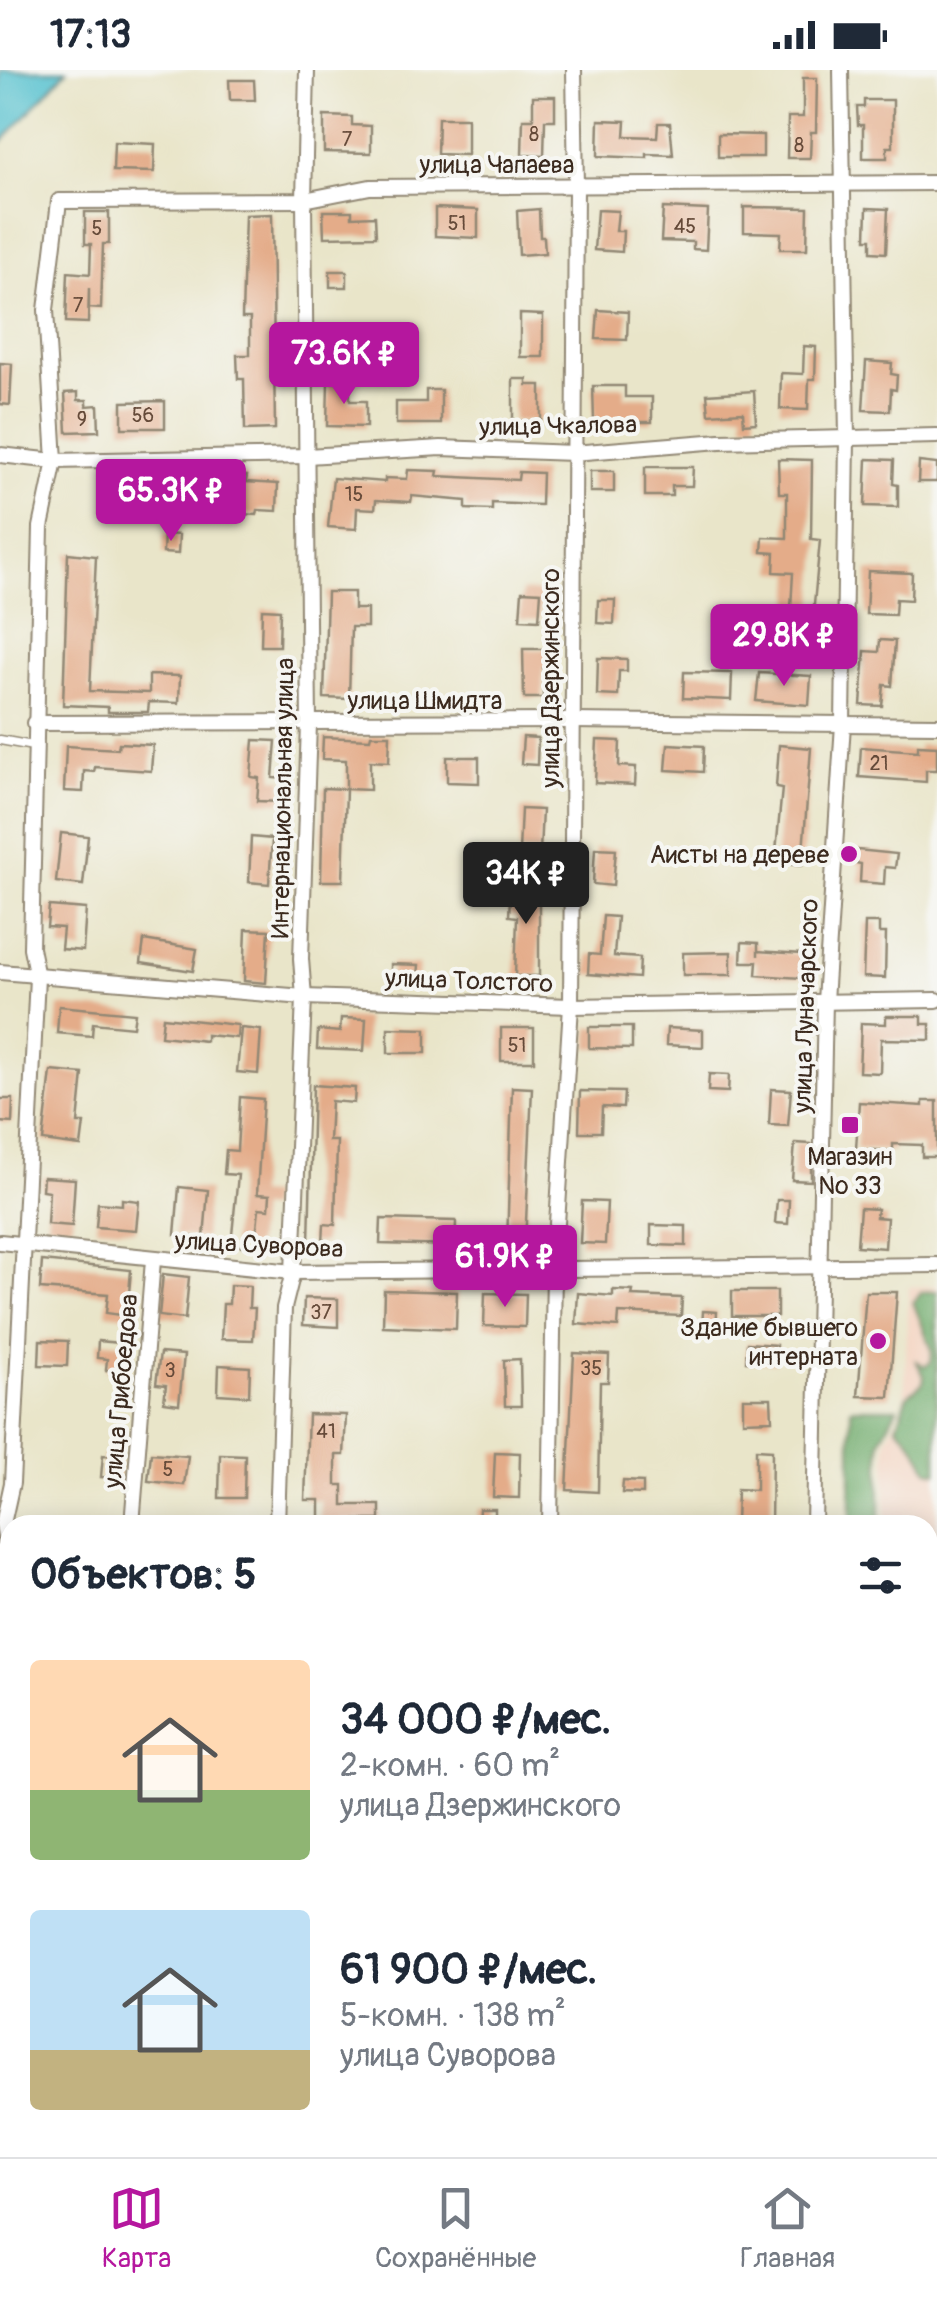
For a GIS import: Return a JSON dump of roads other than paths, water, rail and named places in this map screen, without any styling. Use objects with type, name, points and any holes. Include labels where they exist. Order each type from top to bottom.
[{"type":"street","name":"Интернациональная улица","points":[[277,1515],[284,1308],[293,1272],[304,998],[301,959],[309,724],[304,200],[307,70]]},
{"type":"street","name":"улица Дзержинского","points":[[550,1515],[554,1270],[571,1006],[574,70]]},
{"type":"street","name":"улица Луначарского","points":[[814,1515],[825,1001],[843,724],[847,438],[841,70]]},
{"type":"street","name":"улица Чапаева","points":[[55,462],[46,310],[59,201],[304,200],[370,188],[937,183]]},
{"type":"street","name":"улица Чкалова","points":[[0,455],[55,462],[307,456],[441,448],[573,453],[720,441],[937,436]]},
{"type":"street","points":[[5,1515],[12,1483],[36,977],[30,948],[40,527],[55,462]]},
{"type":"street","name":"улица Шмидта","points":[[34,723],[937,725]]},
{"type":"street","name":"улица Толстого","points":[[0,972],[304,998],[571,1006],[937,1000]]},
{"type":"street","name":"улица Суворова","points":[[0,1242],[293,1272],[937,1265]]},
{"type":"street","name":"улица Грибоедова","points":[[133,1515],[153,1260]]},
{"type":"lane","points":[[0,740],[33,746]]},
{"type":"water","points":[[0,70],[67,70],[0,144]]},
{"type":"place","name":"Аисты на дереве","points":[[849,854]]},
{"type":"place","name":"Магазин № 33","points":[[850,1125]]},
{"type":"place","name":"Здание бывшего интерната","points":[[878,1341]]}]
